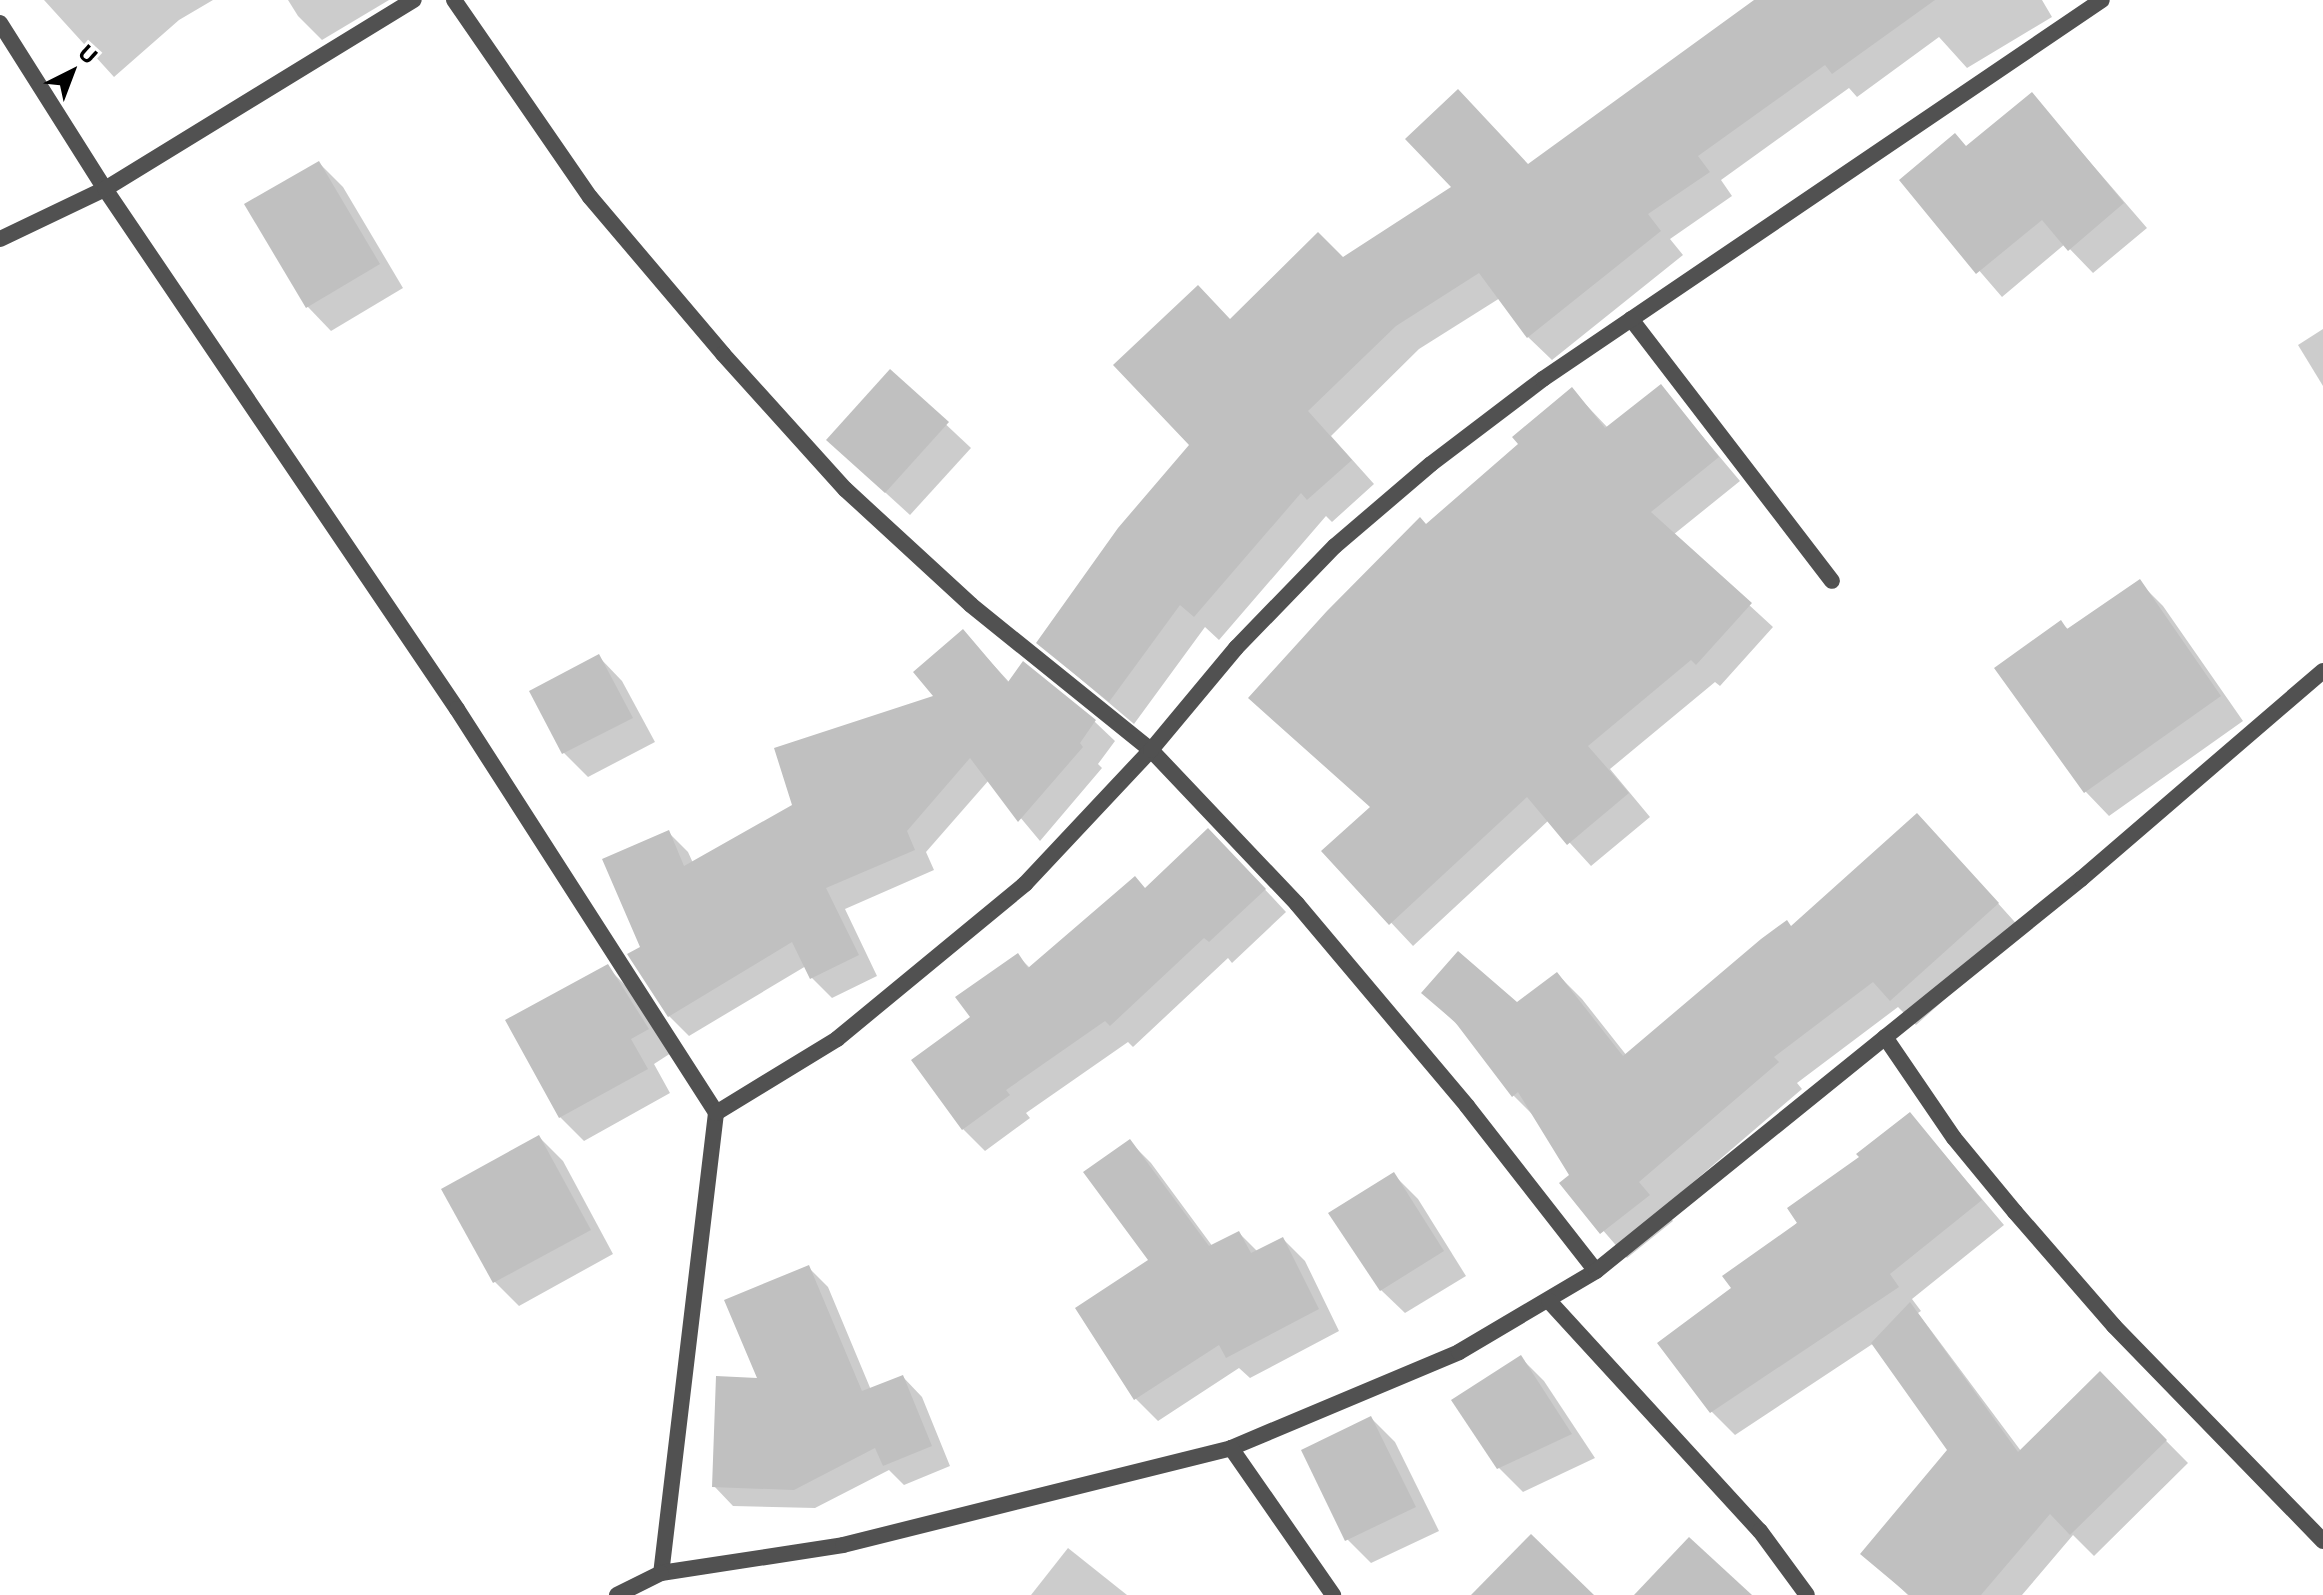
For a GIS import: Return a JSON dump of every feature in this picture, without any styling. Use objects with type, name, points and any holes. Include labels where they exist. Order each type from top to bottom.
[{"type":"street","points":[[0,239],[105,189],[414,0]]},
{"type":"street","points":[[454,0],[590,197],[723,354],[845,489],[971,605],[1151,750],[1297,904],[1467,1106],[1596,1271]]},
{"type":"street","points":[[716,1113],[837,1039],[1025,884],[1151,750],[1236,648],[1335,546],[1444,454],[1543,379],[2102,0]]},
{"type":"street","points":[[0,23],[105,189],[457,709],[716,1113],[661,1573]]},
{"type":"street","points":[[1631,319],[1832,581]]},
{"type":"street","points":[[617,1595],[661,1573],[843,1545],[1231,1448],[1459,1352],[1596,1271],[2081,879],[2323,671]]},
{"type":"street","points":[[1885,1037],[1954,1138],[2114,1326],[2323,1541]]},
{"type":"street","points":[[1549,1301],[1760,1531],[1807,1595]]},
{"type":"street","points":[[1231,1448],[1333,1595]]},
{"type":"building","points":[[1754,0],[1935,0],[1832,74],[1825,65],[1698,156],[1710,172],[1648,214],[1661,231],[1527,338],[1479,273],[1396,326],[1308,411],[1352,460],[1307,500],[1301,493],[1194,617],[1180,605],[1109,702],[1036,643],[1118,528],[1189,445],[1113,365],[1198,285],[1230,319],[1318,232],[1343,257],[1451,187],[1405,139],[1458,89],[1528,164]]},
{"type":"building","points":[[2032,92],[2124,203],[2068,251],[2042,220],[1976,274],[1899,180],[1955,133],[1966,146]]},
{"type":"building","points":[[319,161],[380,264],[306,308],[244,204]]},
{"type":"building","points":[[890,369],[949,422],[885,493],[826,440]]},
{"type":"building","points":[[1661,384],[1719,457],[1651,512],[1752,603],[1696,665],[1691,660],[1588,746],[1629,793],[1567,845],[1527,797],[1389,925],[1321,851],[1370,807],[1248,698],[1327,611],[1420,517],[1426,524],[1518,444],[1512,437],[1572,387],[1605,428]]},
{"type":"building","points":[[2140,579],[2221,696],[2084,793],[1994,668],[2061,620],[2067,629]]},
{"type":"building","points":[[963,629],[1008,682],[1023,661],[1096,720],[1080,743],[1083,747],[1018,822],[970,758],[907,831],[915,850],[826,888],[859,955],[810,979],[792,942],[668,1017],[627,954],[640,947],[602,859],[669,830],[684,866],[792,805],[774,748],[933,696],[913,672]]},
{"type":"building","points":[[599,654],[633,718],[562,754],[529,691]]},
{"type":"building","points":[[1917,813],[1999,903],[1890,1001],[1873,982],[1774,1057],[1779,1062],[1639,1182],[1650,1195],[1600,1234],[1559,1183],[1569,1175],[1518,1092],[1512,1097],[1455,1022],[1421,993],[1458,951],[1517,1002],[1557,972],[1623,1056],[1761,939],[1787,920],[1791,926]]},
{"type":"building","points":[[1208,828],[1266,889],[1209,942],[1204,938],[1110,1026],[1105,1021],[1006,1090],[1010,1095],[962,1130],[911,1060],[970,1017],[955,997],[1018,953],[1028,968],[1135,876],[1145,888]]},
{"type":"building","points":[[608,964],[649,1029],[631,1039],[648,1069],[559,1118],[505,1020]]},
{"type":"building","points":[[1910,1112],[1982,1200],[1890,1274],[1899,1287],[1710,1413],[1657,1343],[1731,1288],[1722,1276],[1797,1223],[1787,1208],[1859,1157],[1856,1154]]},
{"type":"building","points":[[539,1135],[591,1230],[493,1283],[441,1189]]},
{"type":"building","points":[[1130,1139],[1209,1246],[1239,1231],[1251,1253],[1283,1237],[1319,1309],[1226,1358],[1219,1345],[1134,1400],[1075,1308],[1148,1260],[1083,1172]]},
{"type":"building","points":[[1394,1172],[1444,1251],[1380,1291],[1328,1213]]},
{"type":"building","points":[[809,1265],[862,1391],[903,1375],[932,1446],[883,1466],[875,1448],[794,1490],[712,1487],[716,1376],[757,1378],[724,1300]]},
{"type":"building","points":[[1910,1302],[2018,1452],[2100,1371],[2167,1440],[2070,1535],[2050,1514],[1981,1595],[1909,1595],[1860,1554],[1947,1450],[1871,1343]]},
{"type":"building","points":[[1521,1355],[1572,1434],[1497,1469],[1451,1400]]},
{"type":"building","points":[[1371,1416],[1416,1507],[1345,1541],[1301,1450]]},
{"type":"building","points":[[1531,1534],[1594,1595],[1471,1595]]},
{"type":"building","points":[[1689,1537],[1752,1595],[1634,1595]]}]
